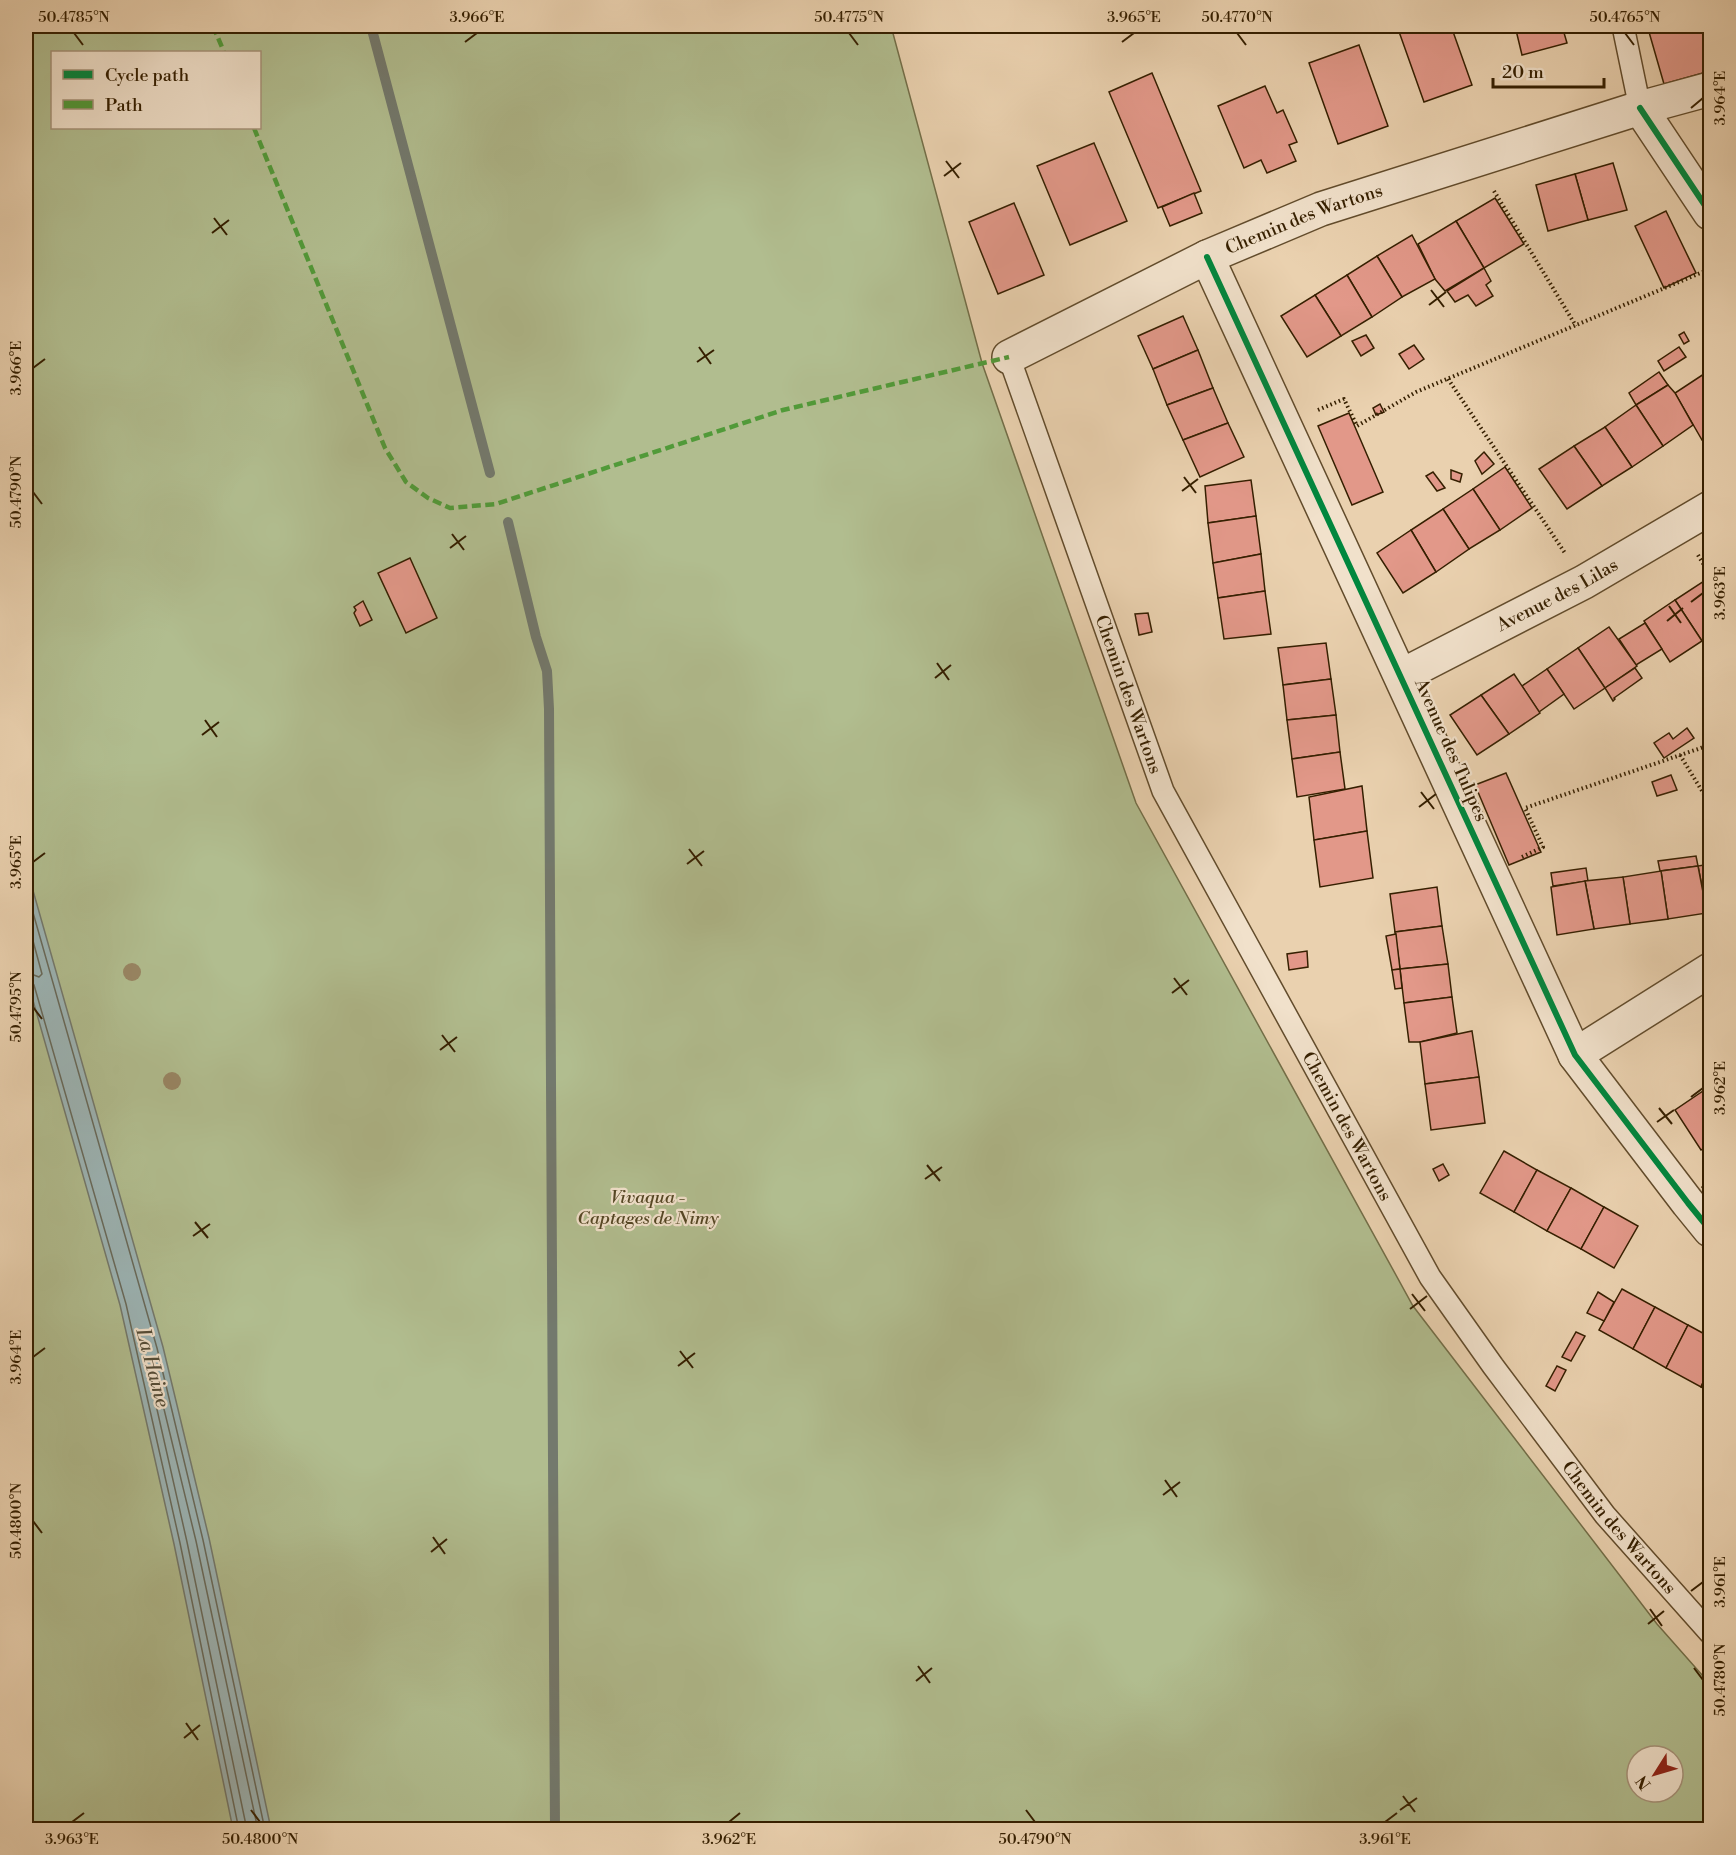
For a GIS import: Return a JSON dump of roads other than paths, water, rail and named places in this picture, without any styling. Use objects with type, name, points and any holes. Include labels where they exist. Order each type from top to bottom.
[{"type":"street","name":"Chemin des Wartons","points":[[1009,357],[1207,257],[1321,209],[1640,108],[1710,89]]},
{"type":"street","points":[[1640,108],[1710,213]]},
{"type":"street","name":"Avenue des Tulipes","points":[[1207,257],[1575,1055],[1710,1230]]},
{"type":"street","name":"Avenue des Lilas","points":[[1401,676],[1584,582],[1710,508]]},
{"type":"street","points":[[1575,1055],[1710,970]]},
{"type":"lane","points":[[1623,26],[1640,108]]},
{"type":"lane","name":"Chemin des Wartons","points":[[1009,357],[1163,791],[1339,1112],[1430,1277],[1480,1348],[1605,1515],[1710,1634]]},
{"type":"water","name":"La Haine","points":[[26,866],[163,1347],[209,1538],[271,1829],[233,1829],[174,1544],[120,1305],[26,976]]},
{"type":"waterway","points":[[371,26],[490,473]]},
{"type":"waterway","points":[[508,522],[536,637],[547,671],[549,709],[555,1830]]},
{"type":"park label","name":"Vivaqua - Captages de Nimy","points":[[648,1207]]}]
